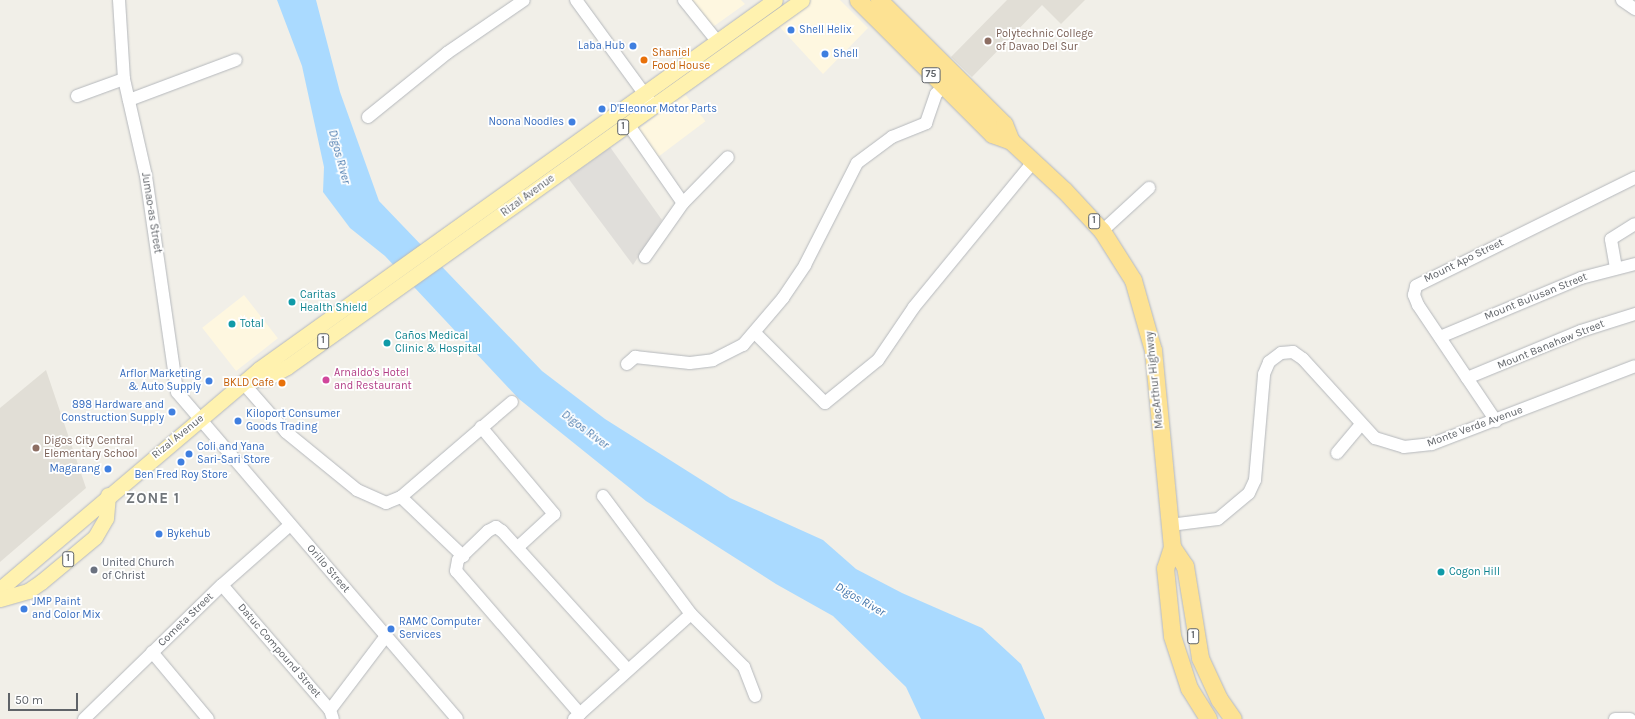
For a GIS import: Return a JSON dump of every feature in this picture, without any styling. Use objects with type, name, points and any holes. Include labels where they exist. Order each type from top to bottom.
[{"type":"highway","name":"MacArthur Highway","points":[[858,0],[948,81],[1004,124],[1011,141],[1034,161],[1102,231],[1133,280],[1148,322],[1172,547],[1165,568],[1172,636],[1190,688],[1208,719]]},
{"type":"highway","name":"MacArthur Highway","points":[[879,0],[948,81]]},
{"type":"highway","name":"MacArthur Highway","points":[[1172,547],[1185,566],[1200,658],[1219,699],[1233,719]]},
{"type":"main road","name":"Rizal Avenue","points":[[0,590],[108,495],[246,382],[259,369],[775,0]]},
{"type":"main road","name":"Rizal Avenue","points":[[246,382],[273,375],[802,0]]},
{"type":"main road","points":[[413,258],[421,271]]},
{"type":"main road","name":"1","points":[[0,599],[28,591],[41,582],[95,536],[106,518],[108,495]]},
{"type":"street","name":"Jumao-as Street","points":[[119,0],[124,79],[150,206],[173,379],[182,400],[198,420]]},
{"type":"street","points":[[368,117],[447,53],[524,0]]},
{"type":"street","points":[[576,0],[653,106]]},
{"type":"street","points":[[684,0],[717,41]]},
{"type":"street","points":[[1622,0],[1635,10]]},
{"type":"street","points":[[129,100],[236,60]]},
{"type":"street","points":[[77,96],[124,79]]},
{"type":"street","points":[[627,364],[635,357],[690,363],[712,360],[729,355],[755,333],[805,265],[856,163],[892,137],[926,123],[936,94],[948,81]]},
{"type":"street","points":[[628,124],[683,203]]},
{"type":"street","points":[[645,257],[683,203],[728,156]]},
{"type":"street","points":[[755,333],[825,403],[878,360],[914,307],[1034,161]]},
{"type":"street","name":"Mount Apo Street","points":[[1496,421],[1415,299],[1414,290],[1419,284],[1635,178]]},
{"type":"street","points":[[1102,231],[1149,188]]},
{"type":"street","points":[[1616,268],[1611,239],[1635,224]]},
{"type":"street","name":"Mount Bulusan Street","points":[[1440,337],[1557,287],[1616,268],[1635,264]]},
{"type":"street","name":"Mount Banahaw Street","points":[[1467,378],[1594,326],[1635,314]]},
{"type":"street","name":"Monte Verde Avenue","points":[[1170,526],[1218,519],[1242,499],[1255,480],[1254,471],[1264,374],[1268,362],[1281,353],[1292,352],[1303,359],[1360,426],[1385,443],[1413,447],[1496,421],[1635,366]]},
{"type":"street","points":[[246,382],[281,428],[357,490],[386,503],[401,497],[512,402]]},
{"type":"street","name":"Orillo Street","points":[[198,420],[457,719]]},
{"type":"street","points":[[1337,453],[1360,426]]},
{"type":"street","points":[[481,427],[554,514],[518,547]]},
{"type":"street","points":[[603,496],[691,614],[744,667],[755,696]]},
{"type":"street","points":[[401,497],[463,556]]},
{"type":"street","name":"Cometa Street","points":[[84,719],[222,586],[290,525]]},
{"type":"street","points":[[627,669],[518,547],[500,529],[493,528],[456,564],[456,571],[577,716],[627,669],[691,614]]},
{"type":"street","name":"Datuc Compound Street","points":[[222,586],[332,715]]},
{"type":"street","points":[[332,715],[386,636]]},
{"type":"street","points":[[152,652],[208,719]]},
{"type":"street","points":[[1615,719],[1630,719]]},
{"type":"shaded area","points":[[687,0],[741,0],[745,4],[710,29]]},
{"type":"shaded area","points":[[810,0],[840,0],[868,28],[823,74],[777,24]]},
{"type":"shaded area","name":"Polytechnic College of Davao Del Sur","points":[[1007,0],[1085,0],[1061,24],[1042,5],[972,77],[951,57]]},
{"type":"shaded area","points":[[685,94],[705,121],[658,157],[638,130]]},
{"type":"shaded area","points":[[610,147],[662,220],[633,265],[568,178]]},
{"type":"shaded area","points":[[244,295],[278,338],[236,371],[202,328]]},
{"type":"shaded area","name":"Digos City Central Elementary School","points":[[46,370],[86,488],[0,562],[0,408]]},
{"type":"water","name":"Digos River","points":[[277,0],[316,0],[340,92],[379,201],[542,371],[605,419],[730,498],[823,540],[856,569],[902,593],[982,628],[1021,664],[1045,719],[921,719],[906,687],[833,616],[776,584],[646,501],[519,399],[385,256],[350,228],[323,192],[324,167],[302,66]]},
{"type":"place","name":"Shell Helix","points":[[791,30]]},
{"type":"place","name":"Polytechnic College of Davao Del Sur","points":[[988,41]]},
{"type":"place","name":"Laba Hub","points":[[633,46]]},
{"type":"place","name":"Shell","points":[[825,54]]},
{"type":"place","name":"Shaniel Food House","points":[[644,60]]},
{"type":"place","name":"D'Eleonor Motor Parts","points":[[602,109]]},
{"type":"place","name":"Noona Noodles","points":[[572,122]]},
{"type":"place","name":"Caritas Health Shield","points":[[292,302]]},
{"type":"place","name":"Total","points":[[232,324]]},
{"type":"place","name":"Caños Medical Clinic & Hospital","points":[[387,343]]},
{"type":"place","name":"Arnaldo's Hotel and Restaurant","points":[[326,380]]},
{"type":"place","name":"Arflor Marketing & Auto Supply","points":[[209,381]]},
{"type":"place","name":"BKLD Cafe","points":[[282,383]]},
{"type":"place","name":"898 Hardware and Construction Supply","points":[[172,412]]},
{"type":"place","name":"Kiloport Consumer Goods Trading","points":[[238,421]]},
{"type":"place","name":"Digos City Central Elementary School","points":[[36,448]]},
{"type":"place","name":"Coli and Yana Sari-Sari Store","points":[[189,454]]},
{"type":"place","name":"Ben Fred Roy Store","points":[[181,462]]},
{"type":"place","name":"Magarang","points":[[108,469]]},
{"type":"place","name":"Bykehub","points":[[159,534]]},
{"type":"place","name":"United Church of Christ","points":[[94,570]]},
{"type":"place","name":"Cogon Hill","points":[[1441,572]]},
{"type":"place","name":"JMP Paint and Color Mix","points":[[24,609]]},
{"type":"place","name":"RAMC Computer Services","points":[[391,629]]},
{"type":"district","name":"ZONE 1","points":[[153,499]]}]
